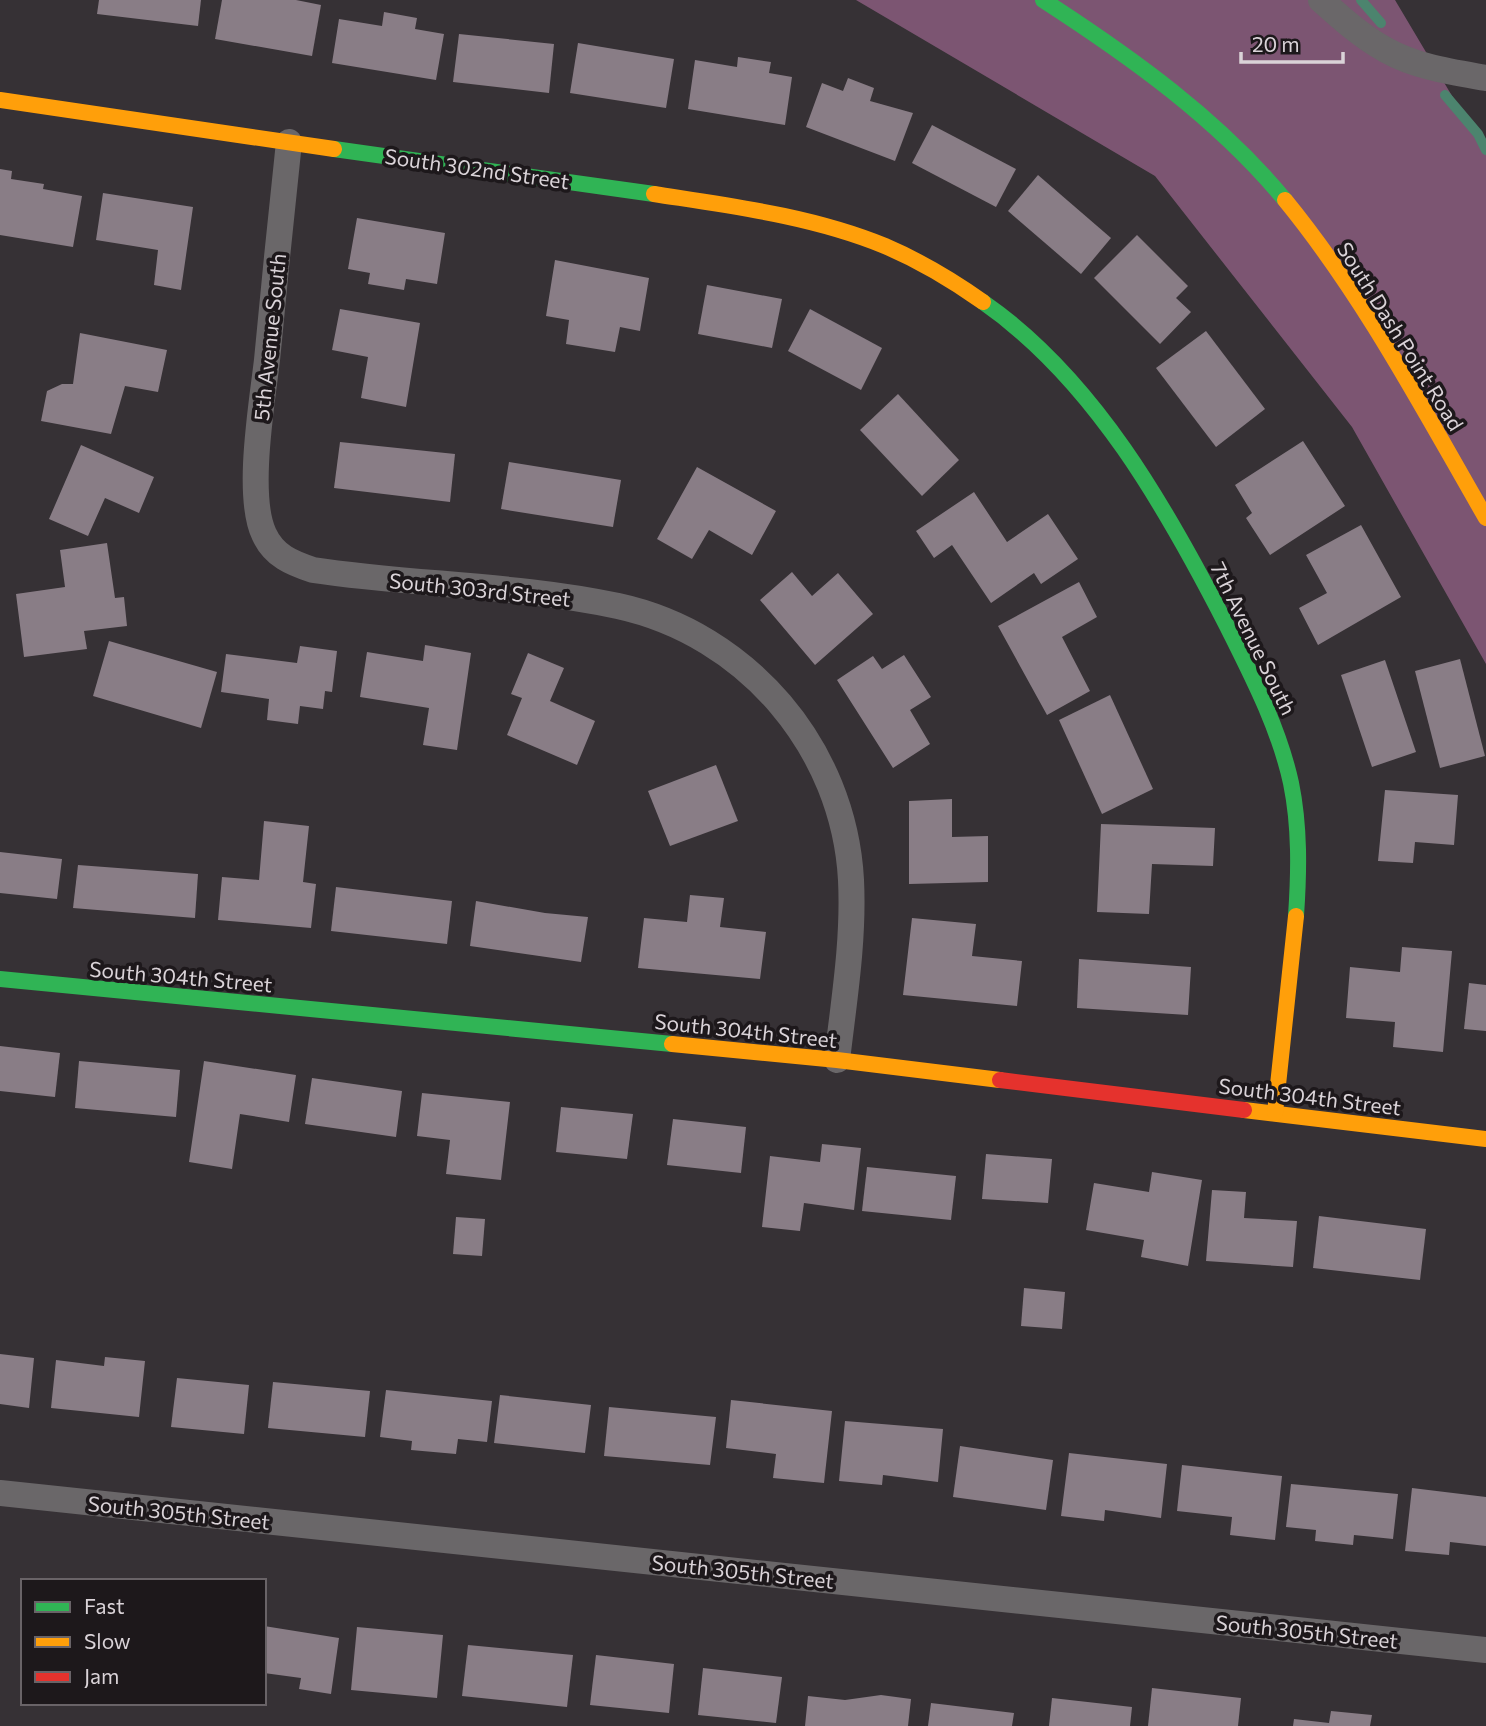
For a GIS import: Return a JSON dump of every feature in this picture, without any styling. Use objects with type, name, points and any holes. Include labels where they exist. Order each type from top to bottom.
[{"type":"street","name":"South Dash Point Road","points":[[1043,0],[1108,42],[1164,84],[1224,137],[1277,191],[1321,246],[1358,299],[1486,518]]},
{"type":"street","points":[[1321,0],[1366,38],[1387,51],[1429,67],[1486,78]]},
{"type":"street","name":"South 302nd Street","points":[[0,100],[540,176],[780,216],[841,230],[891,248],[944,276]]},
{"type":"street","name":"5th Avenue South","points":[[262,532],[258,509],[258,451],[289,142]]},
{"type":"street","name":"7th Avenue South","points":[[944,276],[989,306],[1028,338],[1063,372],[1112,433],[1167,514],[1207,585],[1272,721],[1288,768],[1295,800],[1299,881],[1275,1113]]},
{"type":"street","name":"South 303rd Street","points":[[262,532],[273,550],[290,562],[313,570],[619,606],[675,625],[706,640],[752,673],[786,712],[820,765],[838,808],[847,850],[851,908],[850,942],[837,1060]]},
{"type":"street","name":"South 304th Street","points":[[0,979],[837,1060],[1486,1139]]},
{"type":"street","name":"South 305th Street","points":[[0,1493],[1486,1650]]},
{"type":"shaded area","points":[[856,0],[1395,0],[1486,153],[1486,664],[1352,427],[1155,176]]},
{"type":"building","points":[[99,0],[201,0],[198,26],[97,14]]},
{"type":"building","points":[[222,0],[296,0],[321,5],[312,56],[215,39]]},
{"type":"building","points":[[384,12],[417,18],[415,29],[444,34],[436,80],[332,63],[339,19],[382,26]]},
{"type":"building","points":[[459,34],[554,44],[549,93],[453,82]]},
{"type":"building","points":[[578,43],[674,59],[666,108],[570,93]]},
{"type":"building","points":[[738,57],[771,62],[769,73],[792,77],[785,125],[688,109],[695,60],[737,67]]},
{"type":"building","points":[[848,78],[874,88],[870,101],[913,113],[895,161],[806,127],[822,83],[843,91]]},
{"type":"building","points":[[932,125],[1016,169],[996,207],[912,163]]},
{"type":"building","points":[[0,169],[12,171],[11,179],[44,184],[43,189],[82,196],[73,247],[0,235]]},
{"type":"building","points":[[1038,175],[1111,238],[1081,274],[1008,211]]},
{"type":"building","points":[[103,193],[193,207],[181,290],[154,285],[158,250],[96,240]]},
{"type":"building","points":[[357,218],[445,233],[437,284],[406,279],[404,290],[368,284],[370,273],[348,269]]},
{"type":"building","points":[[1137,235],[1188,286],[1176,298],[1191,312],[1160,344],[1094,278]]},
{"type":"building","points":[[555,260],[649,278],[640,331],[620,327],[615,352],[566,344],[569,320],[546,316]]},
{"type":"building","points":[[707,285],[782,299],[772,348],[698,334]]},
{"type":"building","points":[[340,309],[420,323],[406,407],[361,398],[368,357],[332,350]]},
{"type":"building","points":[[810,309],[882,348],[861,390],[788,351]]},
{"type":"building","points":[[1206,331],[1265,409],[1216,447],[1156,368]]},
{"type":"building","points":[[80,333],[167,350],[158,392],[125,386],[111,434],[41,421],[47,391],[62,384],[73,384]]},
{"type":"building","points":[[898,394],[959,460],[922,496],[860,430]]},
{"type":"building","points":[[1303,441],[1345,506],[1270,555],[1246,518],[1252,513],[1235,485]]},
{"type":"building","points":[[340,442],[455,454],[450,502],[334,488]]},
{"type":"building","points":[[81,445],[154,477],[139,513],[105,498],[88,536],[49,519]]},
{"type":"building","points":[[509,462],[621,480],[613,527],[501,509]]},
{"type":"building","points":[[697,467],[776,511],[752,555],[709,530],[692,559],[657,539]]},
{"type":"building","points":[[974,492],[1007,542],[1048,514],[1078,559],[1041,584],[1034,573],[991,603],[952,545],[934,558],[916,531]]},
{"type":"building","points":[[1361,525],[1401,597],[1318,645],[1299,608],[1327,593],[1306,555]]},
{"type":"building","points":[[107,543],[115,598],[124,597],[127,626],[84,631],[87,649],[24,657],[16,594],[65,587],[60,550]]},
{"type":"building","points":[[792,572],[812,596],[838,573],[873,614],[815,665],[760,600]]},
{"type":"building","points":[[1079,582],[1097,617],[1062,637],[1090,691],[1047,715],[998,626]]},
{"type":"building","points":[[109,641],[217,672],[201,728],[93,696]]},
{"type":"building","points":[[425,645],[471,653],[457,750],[423,745],[429,708],[360,697],[367,652],[423,661]]},
{"type":"building","points":[[300,646],[337,651],[332,692],[325,691],[323,709],[300,706],[298,724],[267,720],[269,699],[221,692],[226,654],[297,663]]},
{"type":"building","points":[[528,653],[564,668],[550,701],[595,721],[577,765],[507,735],[522,698],[511,694]]},
{"type":"building","points":[[904,655],[931,697],[910,710],[930,744],[893,768],[837,680],[873,656],[882,669]]},
{"type":"building","points":[[1460,659],[1485,756],[1440,768],[1415,671]]},
{"type":"building","points":[[1385,660],[1416,752],[1372,767],[1341,675]]},
{"type":"building","points":[[1110,695],[1153,789],[1102,814],[1059,720]]},
{"type":"building","points":[[716,765],[738,821],[670,846],[648,791]]},
{"type":"building","points":[[1385,790],[1458,795],[1454,845],[1415,842],[1413,863],[1378,861]]},
{"type":"building","points":[[952,799],[952,837],[988,836],[988,882],[909,884],[909,801]]},
{"type":"building","points":[[264,821],[309,826],[303,882],[316,884],[311,928],[218,920],[222,877],[259,880]]},
{"type":"building","points":[[1101,824],[1215,828],[1213,866],[1152,864],[1149,914],[1097,912]]},
{"type":"building","points":[[0,852],[62,859],[57,899],[0,893]]},
{"type":"building","points":[[78,865],[198,874],[195,918],[73,908]]},
{"type":"building","points":[[336,887],[452,901],[447,944],[331,931]]},
{"type":"building","points":[[690,895],[724,898],[720,927],[766,932],[760,979],[638,968],[644,918],[687,922]]},
{"type":"building","points":[[476,901],[545,913],[588,917],[581,962],[470,946]]},
{"type":"building","points":[[912,918],[976,924],[972,956],[1022,961],[1017,1006],[903,995]]},
{"type":"building","points":[[1402,947],[1452,951],[1443,1052],[1393,1047],[1395,1022],[1346,1018],[1350,967],[1400,972]]},
{"type":"building","points":[[1079,959],[1191,967],[1188,1015],[1077,1008]]},
{"type":"building","points":[[1469,983],[1486,985],[1486,1031],[1464,1029]]},
{"type":"building","points":[[0,1046],[60,1053],[55,1097],[0,1091]]},
{"type":"building","points":[[79,1061],[180,1070],[176,1117],[75,1108]]},
{"type":"building","points":[[204,1061],[296,1075],[289,1122],[240,1114],[232,1169],[189,1162]]},
{"type":"building","points":[[312,1078],[402,1091],[396,1137],[305,1124]]},
{"type":"building","points":[[422,1093],[510,1102],[501,1180],[446,1174],[450,1140],[417,1136]]},
{"type":"building","points":[[561,1107],[633,1114],[627,1159],[556,1152]]},
{"type":"building","points":[[673,1119],[746,1127],[741,1173],[667,1165]]},
{"type":"building","points":[[822,1144],[861,1148],[854,1210],[804,1203],[800,1231],[762,1227],[770,1156],[820,1162]]},
{"type":"building","points":[[986,1154],[1052,1159],[1048,1203],[982,1199]]},
{"type":"building","points":[[867,1167],[956,1176],[951,1220],[862,1211]]},
{"type":"building","points":[[1152,1172],[1202,1180],[1188,1266],[1141,1257],[1144,1240],[1086,1230],[1094,1183],[1149,1192]]},
{"type":"building","points":[[1212,1190],[1246,1192],[1244,1218],[1297,1221],[1293,1267],[1206,1261]]},
{"type":"building","points":[[1319,1216],[1426,1229],[1420,1280],[1313,1268]]},
{"type":"building","points":[[456,1217],[485,1219],[482,1256],[453,1254]]},
{"type":"building","points":[[1024,1288],[1065,1292],[1062,1329],[1021,1326]]},
{"type":"building","points":[[0,1354],[34,1358],[29,1408],[0,1404]]},
{"type":"building","points":[[105,1357],[145,1361],[139,1417],[51,1408],[56,1360],[104,1366]]},
{"type":"building","points":[[177,1378],[249,1385],[244,1434],[171,1427]]},
{"type":"building","points":[[273,1382],[370,1391],[365,1437],[268,1428]]},
{"type":"building","points":[[386,1390],[492,1401],[487,1442],[458,1439],[456,1454],[411,1450],[412,1441],[380,1437]]},
{"type":"building","points":[[500,1395],[591,1405],[585,1453],[494,1443]]},
{"type":"building","points":[[731,1400],[832,1411],[824,1483],[773,1478],[776,1454],[726,1448]]},
{"type":"building","points":[[609,1407],[716,1417],[710,1465],[604,1456]]},
{"type":"building","points":[[845,1421],[943,1429],[938,1482],[883,1475],[882,1485],[839,1481]]},
{"type":"building","points":[[960,1446],[1053,1460],[1046,1510],[953,1497]]},
{"type":"building","points":[[1069,1453],[1167,1464],[1161,1518],[1105,1510],[1104,1521],[1061,1516]]},
{"type":"building","points":[[1182,1465],[1282,1476],[1275,1540],[1230,1535],[1232,1517],[1177,1511]]},
{"type":"building","points":[[1291,1484],[1398,1494],[1393,1539],[1354,1535],[1353,1545],[1315,1541],[1316,1530],[1286,1527]]},
{"type":"building","points":[[1412,1488],[1486,1497],[1486,1546],[1450,1542],[1449,1555],[1405,1551]]},
{"type":"building","points":[[266,1626],[339,1638],[331,1694],[299,1689],[301,1678],[266,1673]]},
{"type":"building","points":[[357,1627],[443,1635],[437,1698],[351,1690]]},
{"type":"building","points":[[468,1645],[573,1655],[567,1707],[462,1696]]},
{"type":"building","points":[[596,1655],[674,1664],[669,1713],[590,1705]]},
{"type":"building","points":[[703,1668],[782,1677],[776,1723],[698,1715]]},
{"type":"building","points":[[1152,1688],[1241,1698],[1238,1726],[1148,1726]]},
{"type":"building","points":[[881,1695],[911,1699],[908,1726],[805,1726],[808,1696],[845,1700]]},
{"type":"building","points":[[1052,1698],[1132,1707],[1130,1726],[1049,1726]]},
{"type":"building","points":[[931,1703],[1014,1713],[1012,1726],[928,1726]]},
{"type":"building","points":[[1331,1711],[1372,1715],[1370,1726],[1293,1726],[1294,1719],[1329,1723]]},
{"type":"waterway","points":[[1361,0],[1381,23]]},
{"type":"waterway","points":[[1445,95],[1478,134],[1486,150]]},
{"type":"traffic: fast","points":[[1043,0],[1172,91],[1259,170],[1285,200]]},
{"type":"traffic: fast","points":[[334,149],[654,194]]},
{"type":"traffic: fast","points":[[983,302],[1023,333],[1060,369],[1124,449],[1153,492],[1227,626],[1272,722],[1291,783],[1298,850],[1296,916]]},
{"type":"traffic: fast","points":[[0,979],[672,1044]]},
{"type":"traffic: slow","points":[[0,100],[334,149]]},
{"type":"traffic: slow","points":[[654,194],[771,213],[857,236],[885,246],[923,265],[983,302]]},
{"type":"traffic: slow","points":[[1285,200],[1314,237],[1367,315],[1486,518]]},
{"type":"traffic: slow","points":[[1275,1113],[1296,916]]},
{"type":"traffic: slow","points":[[672,1044],[1000,1080]]},
{"type":"traffic: slow","points":[[1244,1110],[1486,1139]]},
{"type":"traffic: jam","points":[[1000,1080],[1244,1110]]}]
